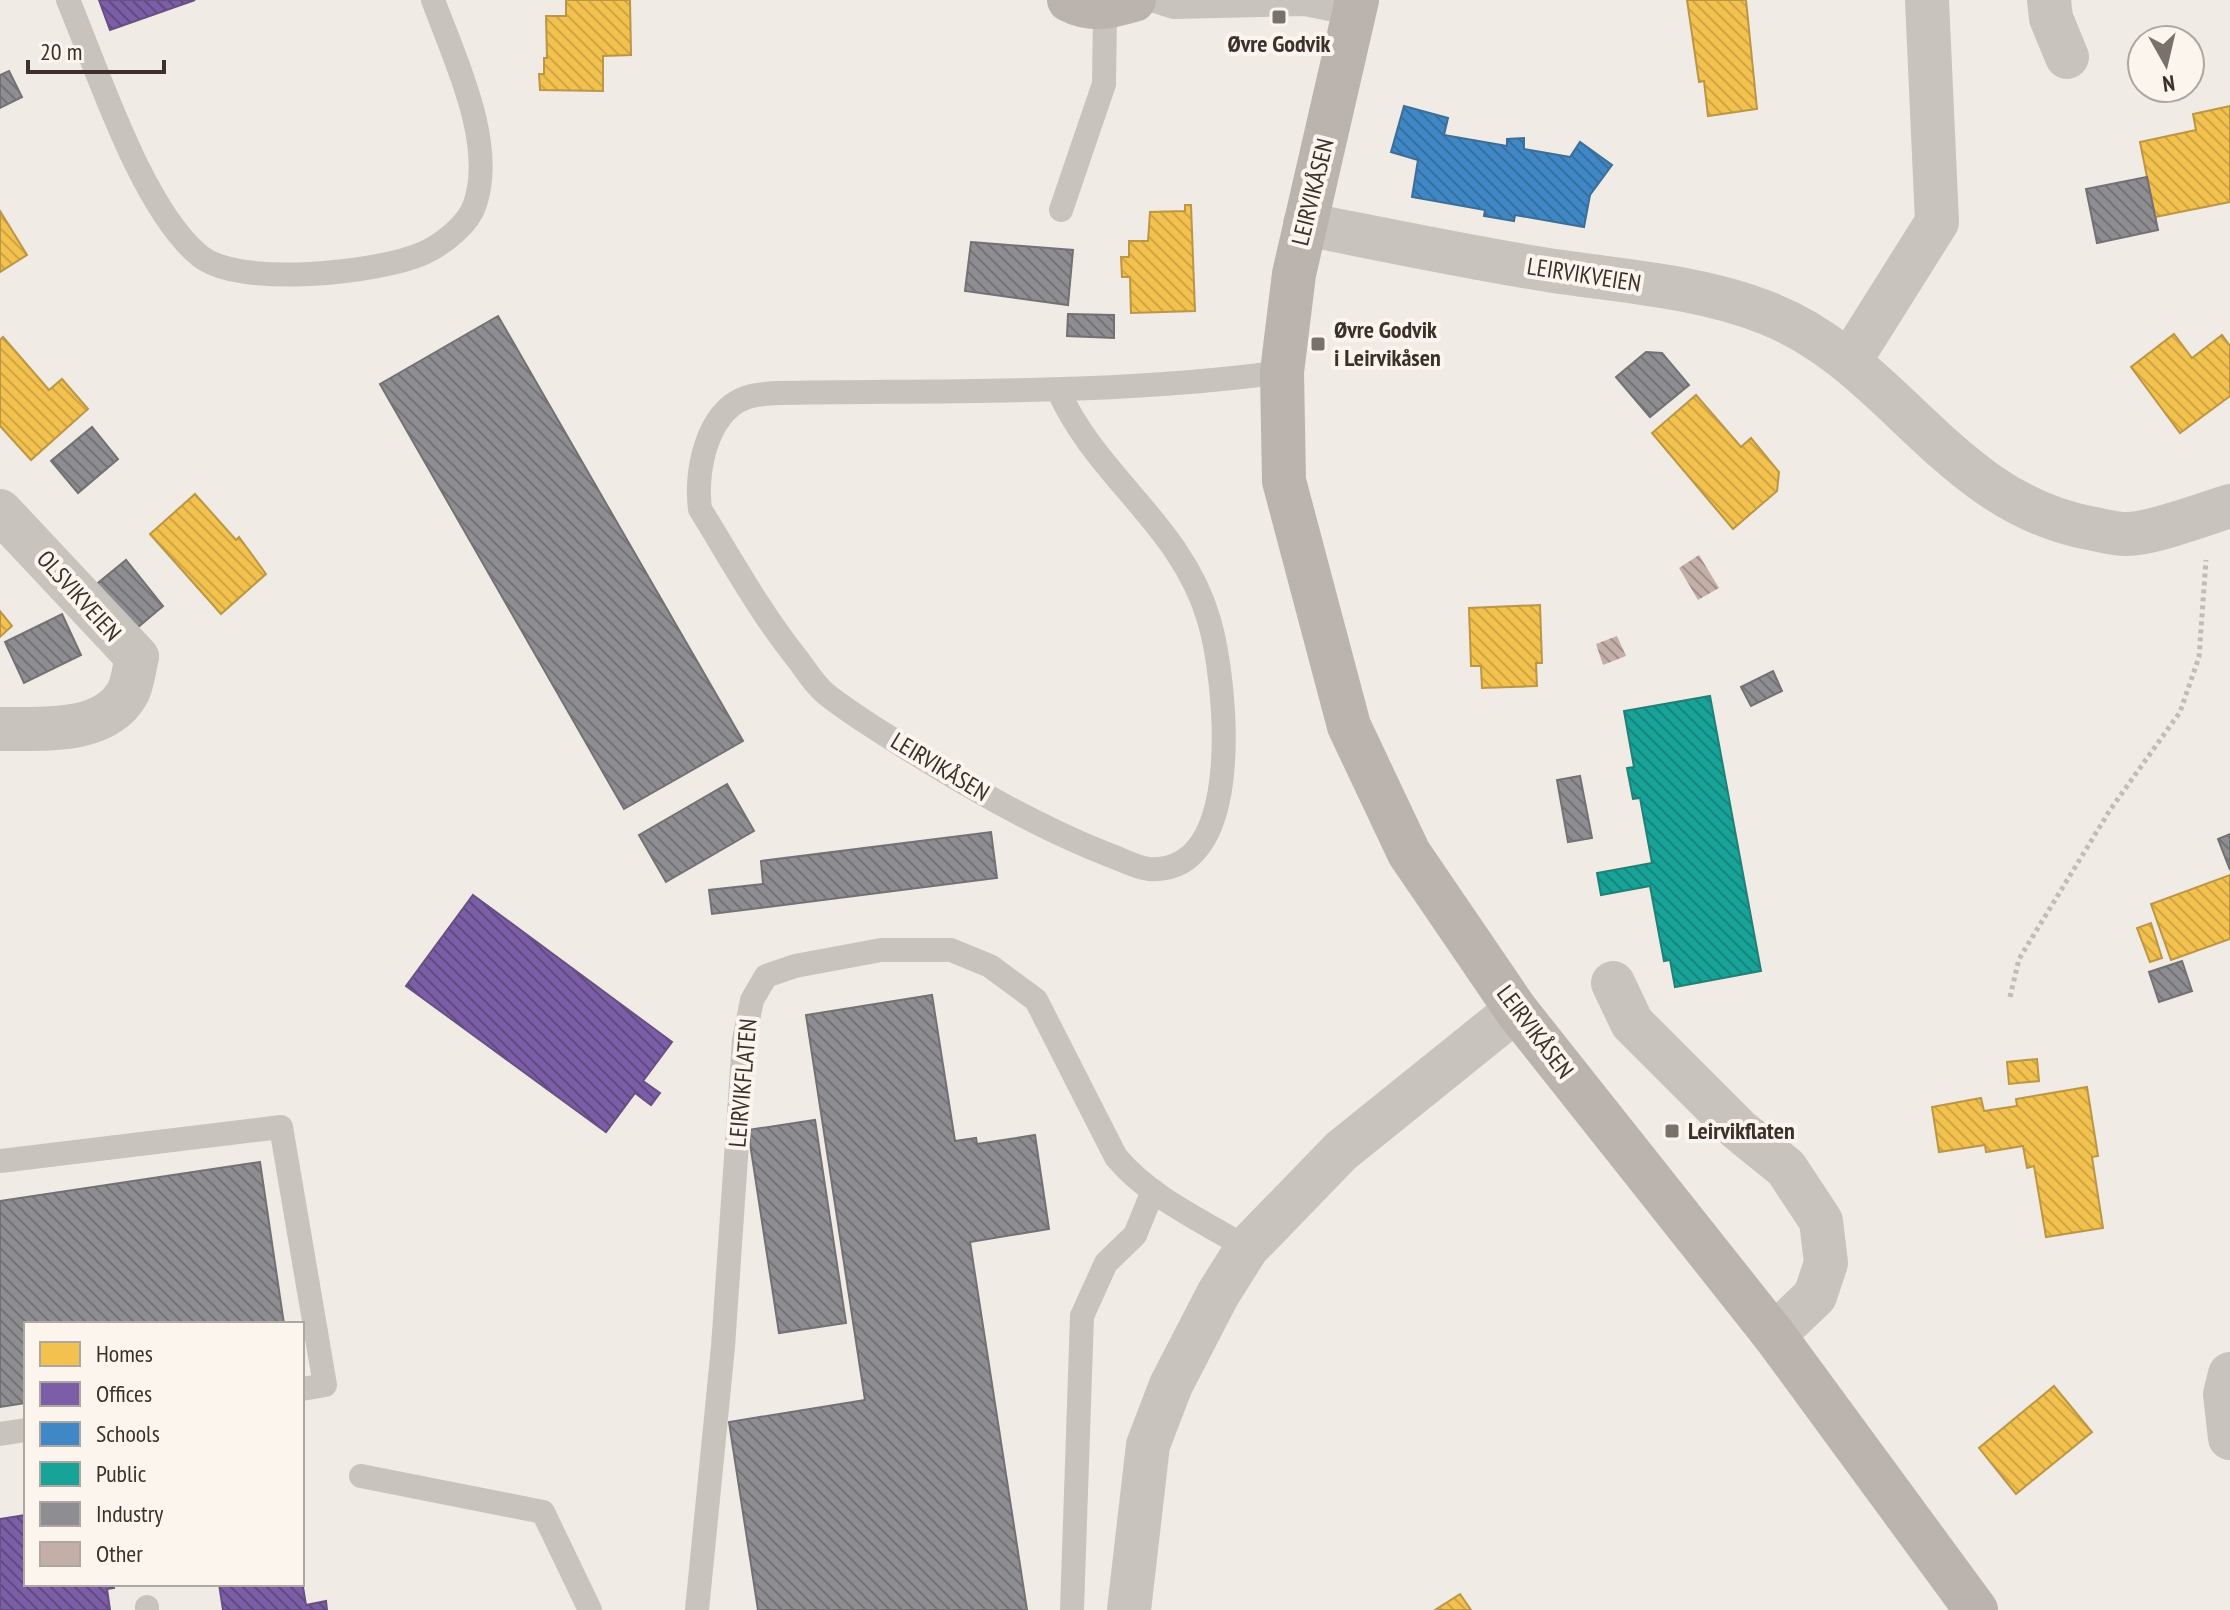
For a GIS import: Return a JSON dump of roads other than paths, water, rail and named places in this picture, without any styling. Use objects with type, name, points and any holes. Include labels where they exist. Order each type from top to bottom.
[{"type":"main road","name":"LEIRVIKÅSEN","points":[[1356,7],[1294,274],[1282,372],[1284,481],[1349,726],[1409,853],[1516,1010],[1774,1335],[1976,1610]]},
{"type":"street","points":[[1849,362],[1937,222],[1927,0]]},
{"type":"street","points":[[2049,0],[2051,18],[2067,57]]},
{"type":"street","name":"LEIRVIKVEIEN","points":[[1305,224],[1432,252],[1695,292],[1766,312],[1809,332],[1849,362],[1946,453],[2001,496],[2063,523],[2126,534],[2222,509]]},
{"type":"street","name":"OLSVIKVEIEN","points":[[0,511],[137,657],[128,693],[103,719],[59,727],[0,729]]},
{"type":"street","points":[[1613,983],[1632,1023],[1739,1130],[1786,1168],[1821,1221],[1826,1263],[1815,1296],[1774,1335]]},
{"type":"street","points":[[1129,1610],[1148,1445],[1171,1385],[1218,1294],[1247,1248],[1341,1151],[1516,1010]]},
{"type":"street","points":[[2230,1374],[2225,1394],[2230,1438]]},
{"type":"lane","points":[[68,0],[155,204],[200,256],[217,265],[268,276],[360,269],[424,253],[466,222],[476,203],[480,155],[470,101],[433,0]]},
{"type":"lane","name":"LEIRVIKÅSEN","points":[[1152,0],[1174,7],[1305,4],[1356,7]]},
{"type":"lane","points":[[1061,210],[1104,84],[1103,3]]},
{"type":"lane","name":"LEIRVIKÅSEN","points":[[1058,390],[1067,410],[1104,464],[1152,516],[1188,566],[1209,620],[1223,684],[1223,761],[1210,834],[1173,867],[1147,869],[1074,841],[948,774],[824,692],[779,636],[700,509],[696,485],[699,461],[727,410],[745,397],[792,393],[1058,390],[1210,382],[1282,372]]},
{"type":"lane","name":"LEIRVIKFLATEN","points":[[697,1610],[723,1347],[744,1040],[752,1000],[766,976],[795,966],[881,950],[951,950],[990,966],[1036,1000],[1116,1157],[1153,1191],[1247,1248]]},
{"type":"lane","points":[[0,1161],[281,1127],[325,1385],[304,1389]]},
{"type":"lane","points":[[1072,1610],[1082,1316],[1106,1263],[1135,1235],[1153,1191]]},
{"type":"lane","points":[[0,1434],[24,1430]]},
{"type":"lane","points":[[361,1476],[543,1512],[590,1610]]},
{"type":"place","name":"Øvre Godvik","points":[[1279,17]]},
{"type":"place","name":"Øvre Godvik i Leirvikåsen","points":[[1318,344]]},
{"type":"place","name":"Leirvikflaten","points":[[1672,1131]]}]
